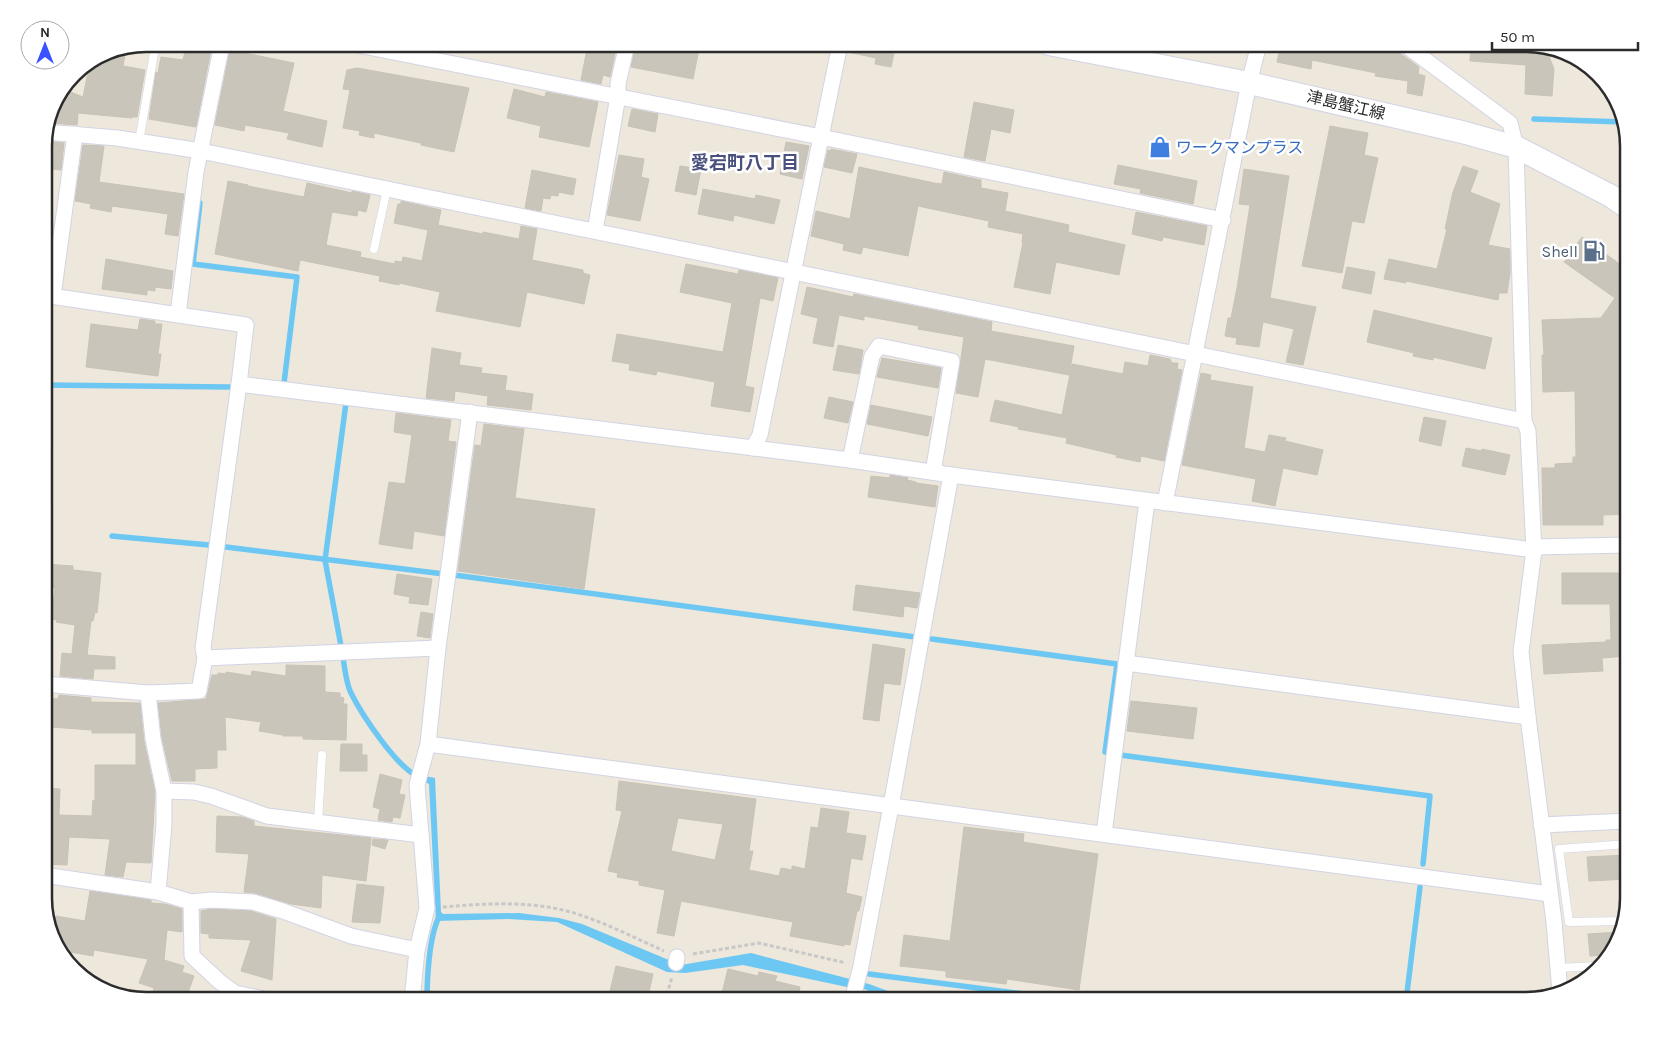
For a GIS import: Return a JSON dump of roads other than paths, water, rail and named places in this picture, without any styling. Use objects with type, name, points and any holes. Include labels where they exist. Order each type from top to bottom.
[{"type":"main road","name":"津島蟹江線","points":[[1093,52],[1250,83],[1462,132],[1516,147],[1619,202]]},
{"type":"street","points":[[753,448],[760,435],[838,52]]},
{"type":"street","points":[[1165,503],[1194,353],[1257,52]]},
{"type":"street","points":[[1415,52],[1510,123],[1516,147],[1524,421],[1528,431],[1534,548],[1521,652],[1559,986]]},
{"type":"street","points":[[178,314],[196,172],[220,53]]},
{"type":"street","points":[[398,53],[821,137],[1223,220]]},
{"type":"street","points":[[595,231],[618,96],[618,84],[625,53]]},
{"type":"street","points":[[54,133],[201,151],[1524,421]]},
{"type":"street","points":[[53,266],[75,134]]},
{"type":"street","points":[[53,297],[246,325],[203,648],[205,658],[199,691],[148,693],[53,685]]},
{"type":"street","points":[[850,460],[872,356],[879,346],[952,361],[932,472]]},
{"type":"street","points":[[239,384],[850,460],[1165,503],[1534,548],[1620,545]]},
{"type":"street","points":[[413,992],[416,950],[434,908],[421,834],[417,786],[428,744],[438,648],[470,412]]},
{"type":"street","points":[[856,984],[891,806],[951,475]]},
{"type":"street","points":[[1104,834],[1147,500]]},
{"type":"street","points":[[205,658],[438,648]]},
{"type":"street","points":[[1126,663],[1528,717]]},
{"type":"street","points":[[148,693],[153,739],[164,791],[164,824],[158,892]]},
{"type":"street","points":[[428,744],[1550,894]]},
{"type":"street","points":[[164,791],[194,792],[211,796],[267,816],[421,834]]},
{"type":"street","points":[[1541,825],[1620,821]]},
{"type":"street","points":[[53,876],[158,892],[191,902],[212,900],[253,902],[351,936],[416,950]]},
{"type":"street","points":[[191,902],[192,956],[229,992]]},
{"type":"lane","points":[[139,142],[154,53]]},
{"type":"lane","points":[[374,249],[387,189]]},
{"type":"lane","points":[[318,822],[322,755]]},
{"type":"lane","points":[[1616,921],[1569,922],[1560,849],[1620,845]]},
{"type":"lane","points":[[1558,968],[1590,966]]},
{"type":"water","points":[[414,774],[435,778],[441,912],[443,914],[519,913],[559,918],[582,924],[681,965],[751,953],[869,984],[891,992],[872,992],[743,965],[685,973],[667,972],[557,922],[508,919],[436,921],[429,784],[413,776]]},
{"type":"waterway","points":[[1534,119],[1616,122]]},
{"type":"waterway","points":[[200,203],[193,264],[297,277],[284,383]]},
{"type":"waterway","points":[[53,385],[230,387]]},
{"type":"waterway","points":[[340,402],[346,403],[325,560],[341,646]]},
{"type":"waterway","points":[[112,536],[209,545]]},
{"type":"waterway","points":[[226,547],[444,574]]},
{"type":"waterway","points":[[454,575],[915,637]]},
{"type":"waterway","points":[[932,639],[1117,664],[1105,752],[1110,753]]},
{"type":"waterway","points":[[343,658],[349,689],[363,714],[391,752],[410,772],[419,777]]},
{"type":"waterway","points":[[1120,755],[1430,796],[1423,864]]},
{"type":"waterway","points":[[1407,992],[1420,887]]},
{"type":"waterway","points":[[427,992],[431,946],[439,917]]},
{"type":"waterway","points":[[869,974],[1008,992]]},
{"type":"place","name":"ワークマンプラス","points":[[1160,147]]},
{"type":"place","name":"Shell","points":[[1594,251]]},
{"type":"district","name":"愛宕町八丁目","points":[[745,163]]}]
